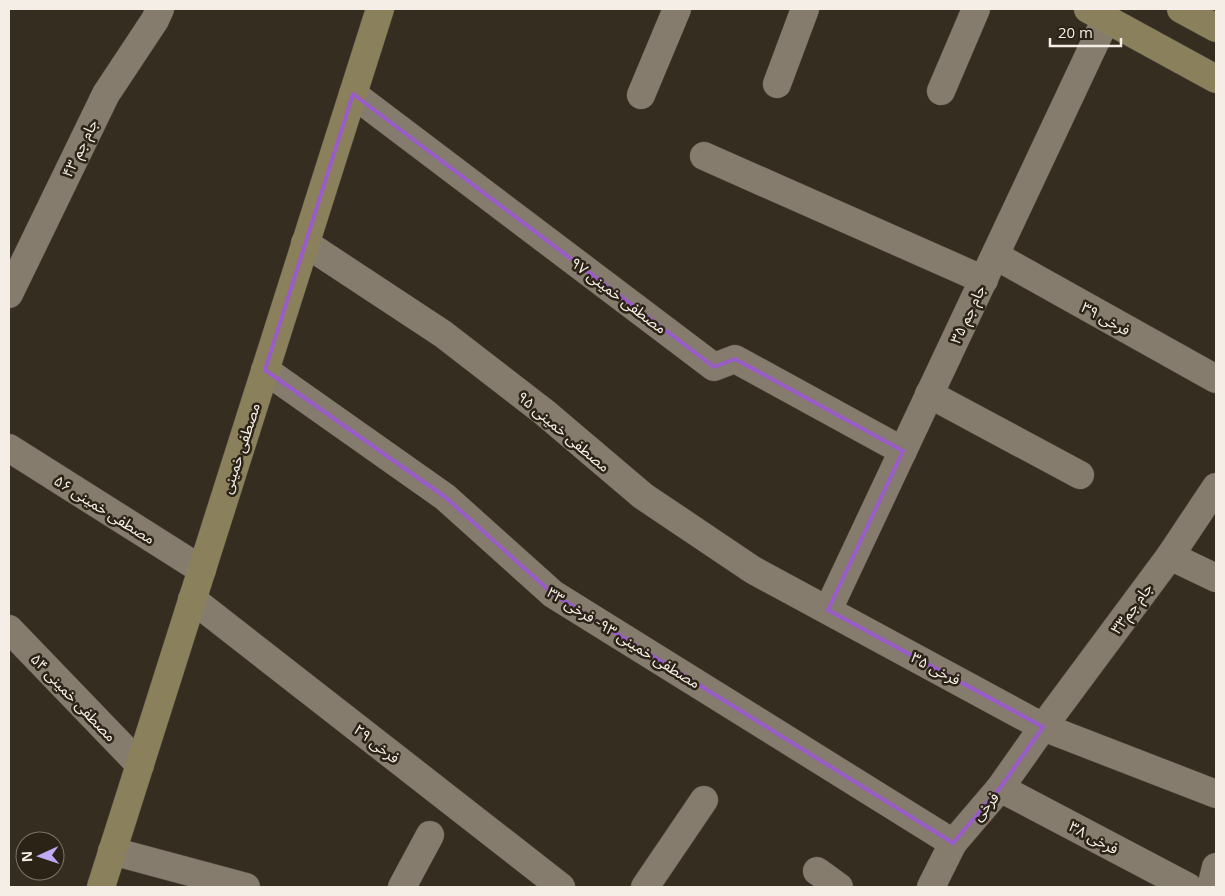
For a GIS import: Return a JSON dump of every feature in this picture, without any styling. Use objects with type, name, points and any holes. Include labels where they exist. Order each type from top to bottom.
[{"type":"main road","name":"مصطفی خمینی","points":[[101,887],[380,9]]},
{"type":"main road","points":[[1181,9],[1216,28]]},
{"type":"main road","points":[[1097,14],[1216,79]]},
{"type":"street","name":"جام جم ۴۳","points":[[9,294],[106,94],[155,20],[160,9]]},
{"type":"street","points":[[641,95],[677,9]]},
{"type":"street","points":[[777,84],[805,9]]},
{"type":"street","points":[[941,91],[976,9]]},
{"type":"street","name":"جام جم ۳۵","points":[[828,610],[996,256],[1097,14]]},
{"type":"street","name":"مصطفی خمینی ۹۷","points":[[353,94],[714,367],[735,359],[903,451]]},
{"type":"street","points":[[704,156],[984,280]]},
{"type":"street","name":"مصطفی خمینی ۹۵","points":[[306,243],[443,334],[544,412],[643,496],[753,570],[828,610]]},
{"type":"street","name":"فرخی ۳۹","points":[[996,256],[1216,379]]},
{"type":"street","name":"مصطفی خمینی ۹۳- فرخی ۳۳","points":[[265,370],[445,497],[552,594],[953,843]]},
{"type":"street","points":[[929,394],[1080,475]]},
{"type":"street","name":"مصطفی خمینی ۵۶","points":[[9,448],[202,570]]},
{"type":"street","name":"جام جم۳۳","points":[[1044,726],[1170,556],[1216,487]]},
{"type":"street","points":[[1170,556],[1216,578]]},
{"type":"street","name":"فرخی ۲۹","points":[[192,599],[561,887]]},
{"type":"street","name":"فرخی ۳۵","points":[[828,610],[1044,726],[1216,794]]},
{"type":"street","name":"مصطفی خمینی ۵۴","points":[[9,629],[140,764]]},
{"type":"street","name":"فرخی","points":[[932,887],[953,843],[1000,788],[1044,726]]},
{"type":"street","name":"فرخی ۳۸","points":[[1000,788],[1188,887]]},
{"type":"street","points":[[645,887],[704,800]]},
{"type":"street","points":[[402,887],[430,835]]},
{"type":"street","points":[[112,851],[244,887]]},
{"type":"street","points":[[1211,887],[1216,867]]},
{"type":"street","points":[[817,870],[840,887]]},
{"type":"highlighted area","points":[[353,94],[714,367],[735,359],[903,451],[828,610],[1043,727],[1000,788],[953,843],[553,594],[445,497],[265,370]]}]
